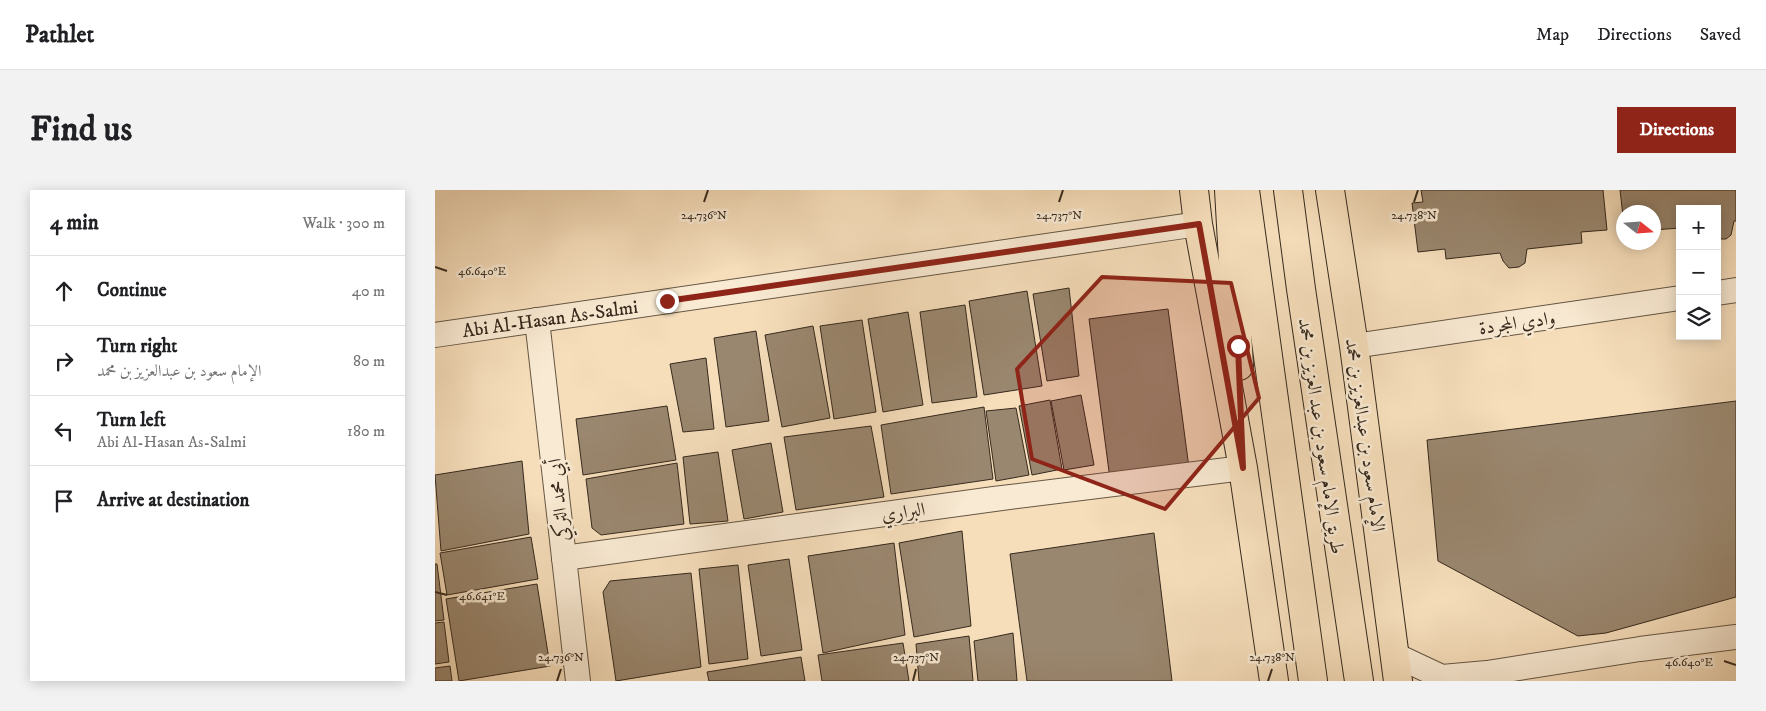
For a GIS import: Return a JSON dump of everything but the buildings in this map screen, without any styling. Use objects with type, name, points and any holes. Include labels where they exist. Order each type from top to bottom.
[{"type":"main road","points":[[1194,190],[1243,468],[1274,681]]},
{"type":"main road","points":[[1229,190],[1243,468]]},
{"type":"main road","points":[[1245,190],[1313,681]]},
{"type":"main road","name":"طريق الإمام سعود بن عبد العزيز بن محمد","points":[[1288,190],[1359,681]]},
{"type":"main road","name":"الإمام سعود بن عبدالعزيز بن محمد","points":[[1330,190],[1354,346],[1397,668]]},
{"type":"street","name":"Abi Al-Hasan As-Salmi","points":[[435,335],[1199,224]]},
{"type":"street","points":[[1721,292],[1736,290]]},
{"type":"street","name":"وادي المجردة","points":[[1354,346],[1676,299]]},
{"type":"street","name":"أبي محمد التركي","points":[[537,320],[578,681]]},
{"type":"street","name":"البراري","points":[[564,558],[994,498],[1243,468]]},
{"type":"street","points":[[1397,668],[1442,676],[1560,671],[1736,637]]},
{"type":"highlighted area","points":[[1102,277],[1231,283],[1259,398],[1165,509],[1032,459],[1017,369]]},
{"type":"route","points":[[667,301],[1199,224],[1243,468],[1238,346]]}]
